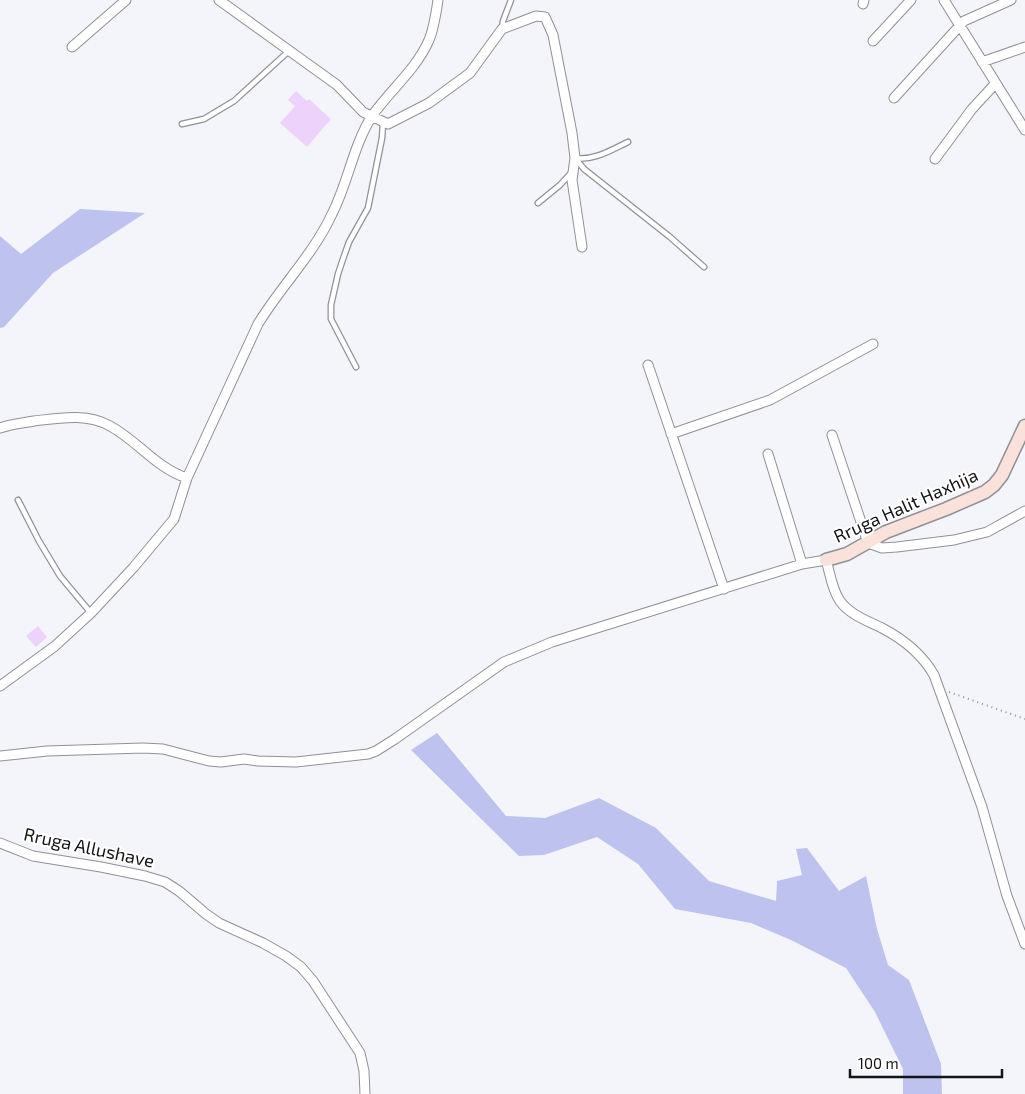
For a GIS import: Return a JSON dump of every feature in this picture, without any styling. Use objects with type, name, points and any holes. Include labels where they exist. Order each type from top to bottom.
[{"type":"street","points":[[72,47],[126,0]]},
{"type":"street","points":[[218,0],[337,85],[362,112],[388,124],[429,103],[459,81],[478,64],[502,28],[536,16],[545,17],[550,25],[553,36],[575,158],[572,172],[582,248]]},
{"type":"street","points":[[0,686],[55,646],[91,612],[133,568],[174,519],[187,478],[258,324],[311,250],[333,213],[359,142],[372,116],[414,64],[428,42],[433,30],[438,0]]},
{"type":"street","points":[[873,41],[911,0]]},
{"type":"street","points":[[944,0],[1025,130]]},
{"type":"street","points":[[894,98],[960,25],[970,17],[1012,0]]},
{"type":"street","points":[[982,62],[1025,47]]},
{"type":"street","points":[[935,159],[972,109],[995,84]]},
{"type":"street","points":[[671,434],[770,400],[873,344]]},
{"type":"street","points":[[648,365],[724,589]]},
{"type":"street","points":[[0,428],[60,418],[82,417],[96,420],[111,426],[165,469],[187,478]]},
{"type":"street","name":"Rruga Halit Haxhija","points":[[826,560],[847,554],[886,532],[946,509],[990,488],[1002,475],[1025,426]]},
{"type":"street","points":[[832,435],[868,543],[882,548],[954,540],[987,532],[1025,511]]},
{"type":"street","points":[[768,454],[802,564]]},
{"type":"street","points":[[0,756],[47,751],[144,748],[163,749],[209,761],[221,762],[244,758],[258,761],[296,762],[368,754],[395,739],[492,669],[515,656],[552,642],[802,564],[826,560],[835,593],[840,601],[854,614],[883,629],[910,647],[928,665],[940,689],[982,807],[1008,896],[1025,944]]},
{"type":"street","name":"Rruga Allushave","points":[[0,843],[33,856],[101,867],[165,882],[219,923],[286,956],[301,967],[313,980],[360,1053],[364,1071],[365,1094]]},
{"type":"lane","points":[[502,28],[511,0]]},
{"type":"lane","points":[[182,124],[204,119],[234,101],[290,50]]},
{"type":"lane","points":[[356,367],[332,319],[331,305],[343,259],[370,202],[383,123]]},
{"type":"lane","points":[[575,158],[594,158],[628,142]]},
{"type":"lane","points":[[575,158],[584,169],[670,237],[704,267]]},
{"type":"lane","points":[[538,203],[560,185],[572,172]]},
{"type":"lane","points":[[18,500],[60,576],[91,612]]},
{"type":"path","points":[[940,689],[1025,719]]},
{"type":"shaded area","points":[[80,209],[145,213],[53,273],[4,327],[0,328],[0,236],[21,254]]},
{"type":"shaded area","points":[[437,733],[506,816],[545,818],[599,798],[656,828],[709,881],[776,901],[777,881],[802,875],[796,849],[807,848],[839,891],[866,876],[877,929],[888,965],[909,980],[941,1064],[942,1094],[903,1094],[903,1069],[875,1012],[846,968],[791,940],[751,923],[675,909],[638,864],[597,837],[544,855],[519,856],[411,750]]},
{"type":"building","points":[[296,91],[307,101],[309,99],[331,119],[307,147],[280,123],[295,106],[288,100]]},
{"type":"building","points":[[38,626],[47,637],[36,647],[26,636]]}]
